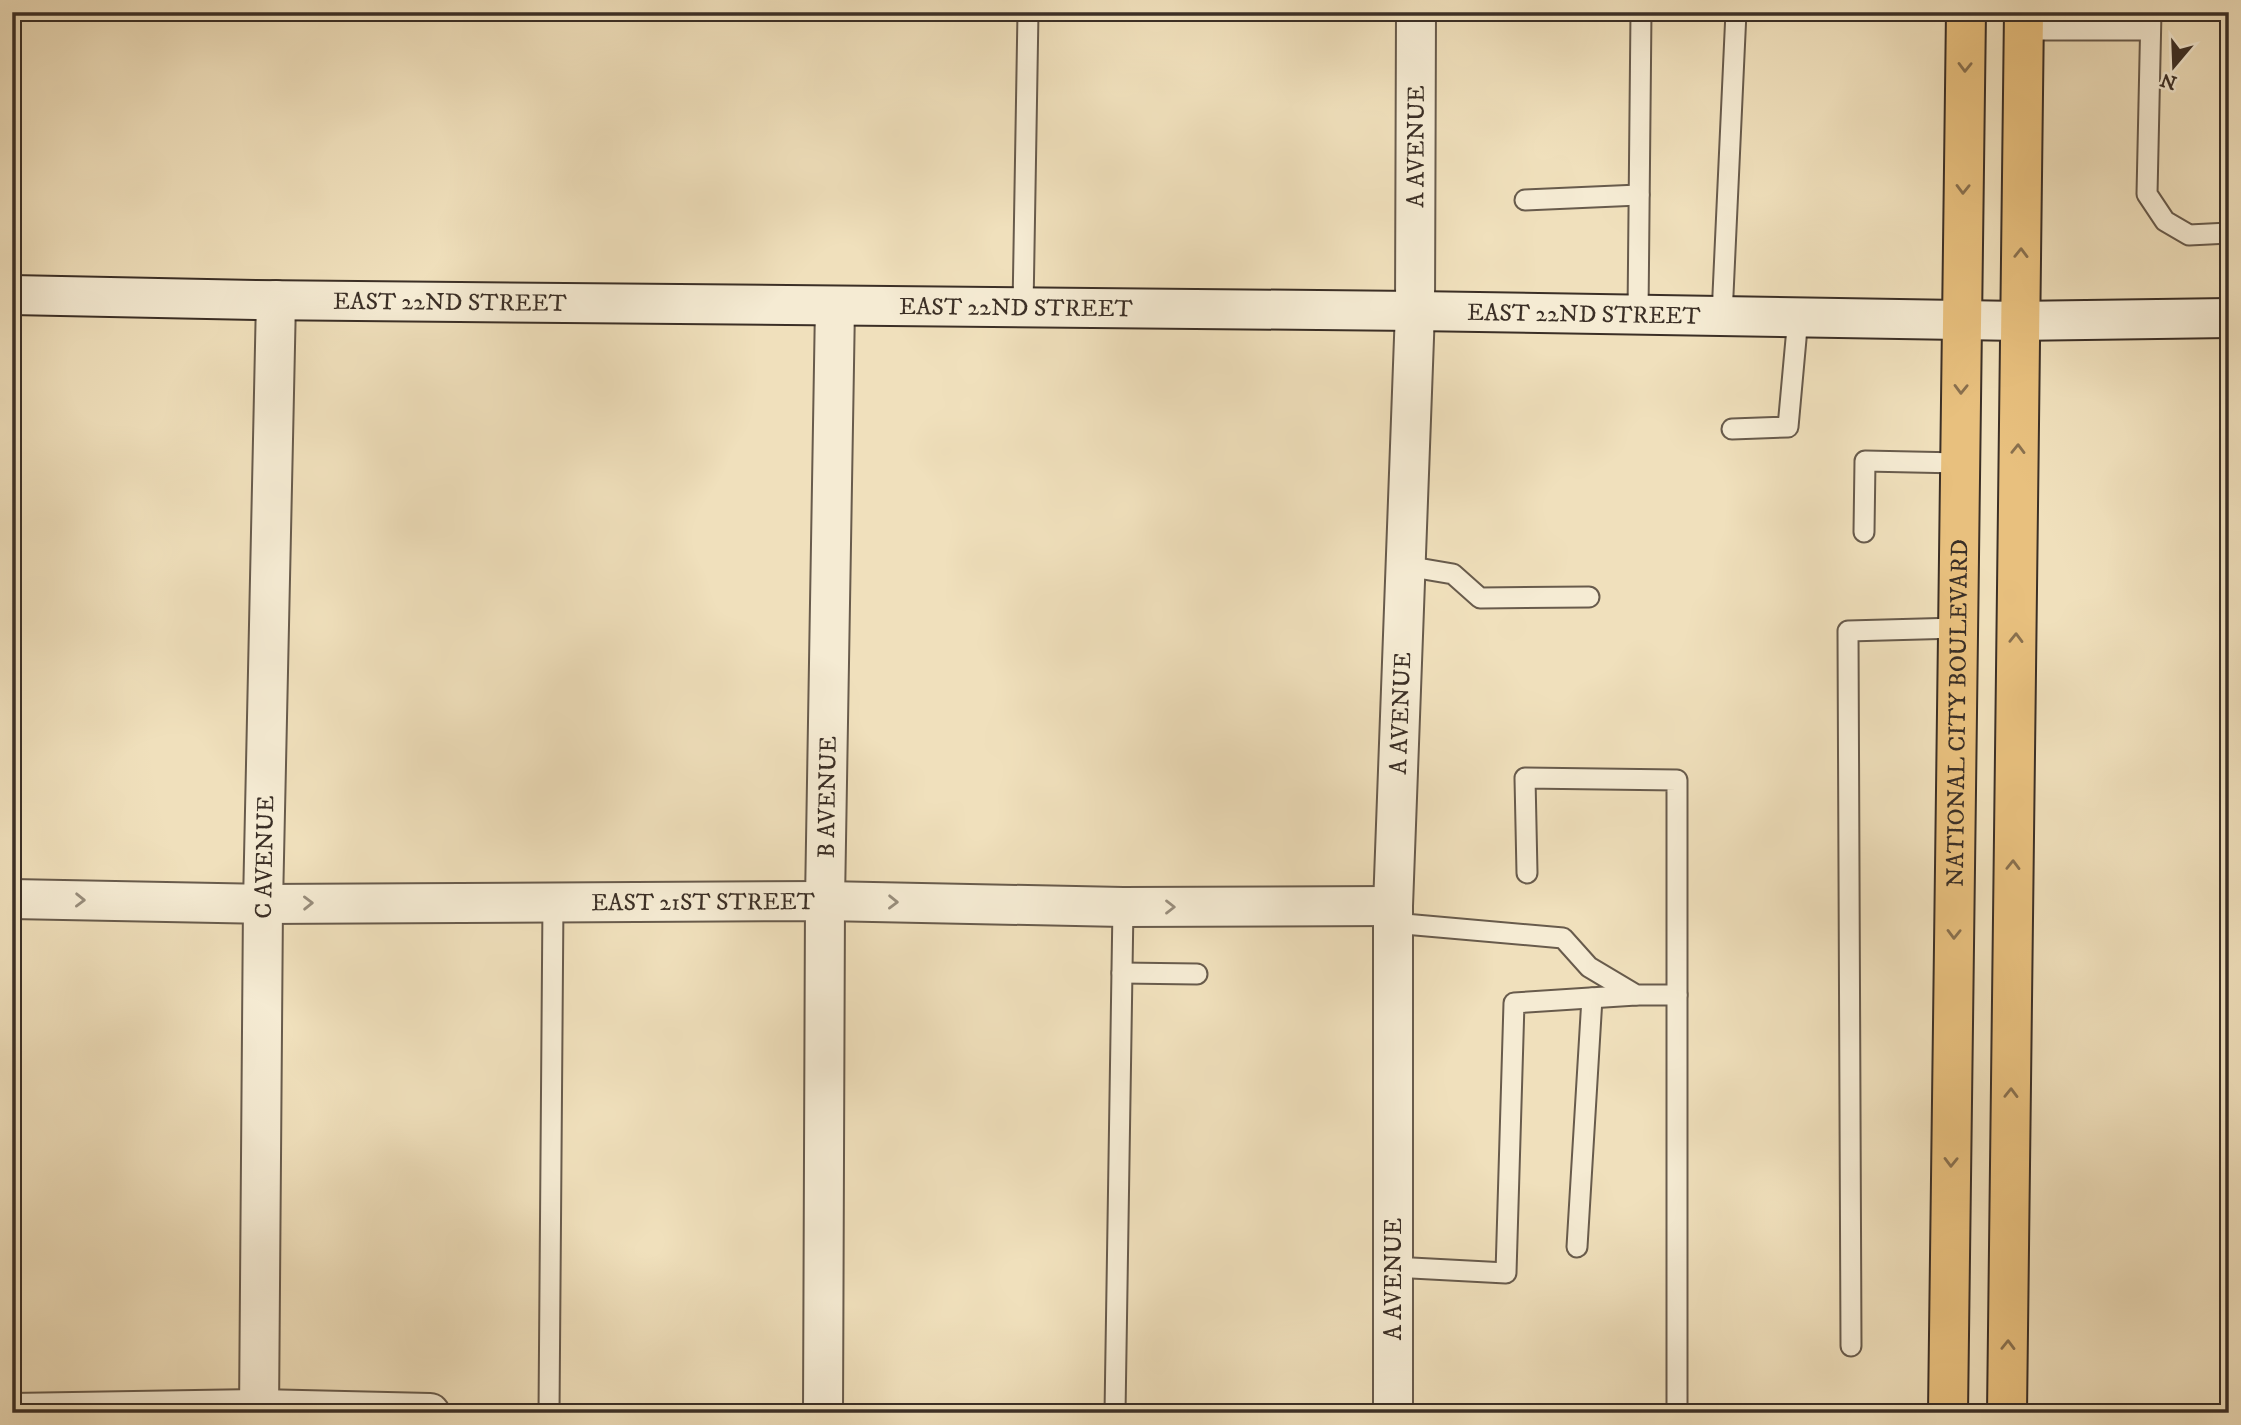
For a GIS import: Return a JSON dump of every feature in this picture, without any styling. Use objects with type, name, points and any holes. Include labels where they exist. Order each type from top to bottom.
[{"type":"main road","name":"NATIONAL CITY BOULEVARD","points":[[1948,1413],[1966,12]]},
{"type":"main road","points":[[2007,1413],[2024,21]]},
{"type":"street","name":"A AVENUE","points":[[1393,1413],[1393,914],[1415,311],[1416,12]]},
{"type":"street","name":"EAST 22ND STREET","points":[[12,295],[1415,311],[2020,321],[2229,317]]},
{"type":"street","name":"C AVENUE","points":[[259,1411],[263,904],[276,300]]},
{"type":"street","name":"B AVENUE","points":[[823,1413],[825,901],[835,306]]},
{"type":"street","name":"EAST 21ST STREET","points":[[12,899],[263,904],[825,901],[1393,914]]},
{"type":"street","points":[[12,1413],[430,1413]]},
{"type":"lane","points":[[1023,308],[1028,12]]},
{"type":"lane","points":[[1638,314],[1641,12]]},
{"type":"lane","points":[[1722,316],[1736,12]]},
{"type":"lane","points":[[2024,21],[2151,21],[2147,194],[2165,221],[2189,234],[2229,233]]},
{"type":"lane","points":[[1525,200],[1639,195]]},
{"type":"lane","points":[[1732,429],[1788,427],[1798,317]]},
{"type":"lane","points":[[1864,532],[1865,461],[1960,463]]},
{"type":"lane","points":[[1406,566],[1453,574],[1480,598],[1589,597]]},
{"type":"lane","points":[[1851,1346],[1848,631],[1958,628]]},
{"type":"lane","points":[[1527,873],[1525,778],[1677,780],[1677,1413]]},
{"type":"lane","points":[[549,1413],[553,901]]},
{"type":"lane","points":[[1115,1413],[1123,907]]},
{"type":"lane","points":[[1393,914],[1563,938],[1588,967],[1636,995]]},
{"type":"lane","points":[[1122,973],[1197,974]]},
{"type":"lane","points":[[1393,1267],[1506,1273],[1514,1003],[1678,995]]},
{"type":"lane","points":[[1577,1247],[1592,998]]}]
